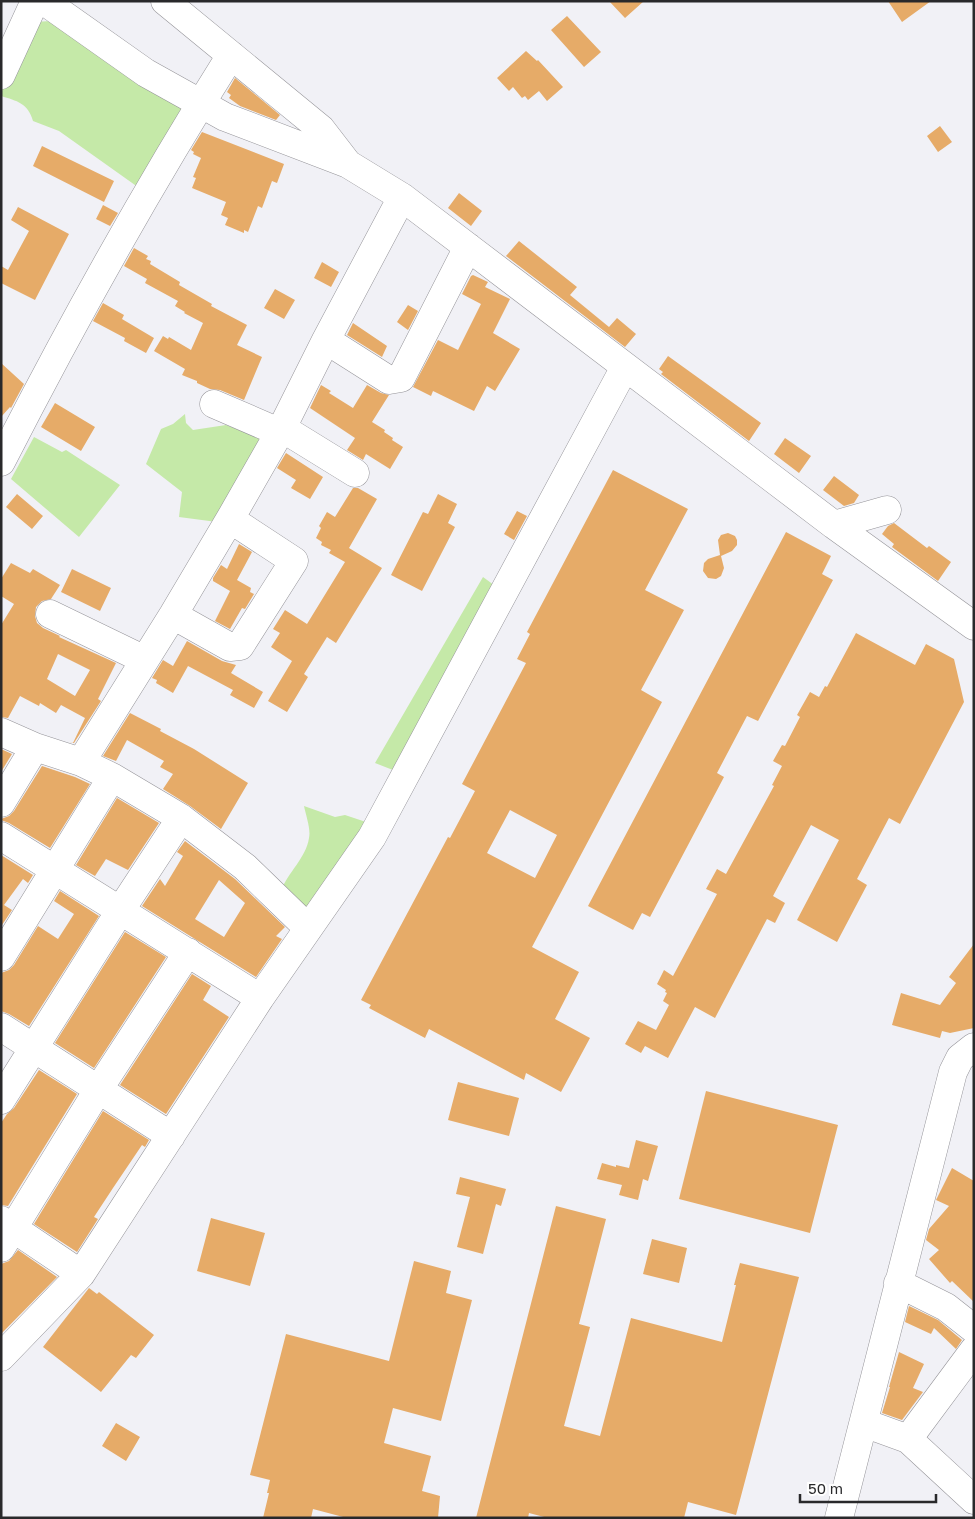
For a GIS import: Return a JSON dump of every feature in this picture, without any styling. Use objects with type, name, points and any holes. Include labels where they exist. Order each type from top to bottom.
[{"type":"street","points":[[2,74],[35,1]]},
{"type":"street","points":[[44,1],[146,73],[201,104],[225,117],[348,164],[402,197],[834,525],[974,626]]},
{"type":"street","points":[[165,1],[320,129],[348,164]]},
{"type":"street","points":[[1,462],[50,367],[111,256],[231,55]]},
{"type":"street","points":[[81,762],[173,615],[281,430],[326,340],[402,197]]},
{"type":"street","points":[[326,340],[389,380],[401,378],[468,247]]},
{"type":"street","points":[[1,1357],[81,1274],[260,998],[372,837],[625,366]]},
{"type":"street","points":[[214,404],[281,430],[354,473]]},
{"type":"street","points":[[834,525],[887,510]]},
{"type":"street","points":[[173,615],[230,647],[240,646],[294,561],[230,519]]},
{"type":"street","points":[[50,614],[145,660]]},
{"type":"street","points":[[1,732],[36,747],[81,762],[112,777],[182,818],[245,867],[308,928]]},
{"type":"street","points":[[1,803],[36,747]]},
{"type":"street","points":[[1,957],[112,777]]},
{"type":"street","points":[[1,1100],[120,911],[182,818]]},
{"type":"street","points":[[1,836],[260,998]]},
{"type":"street","points":[[81,1274],[6,1232],[188,952]]},
{"type":"street","points":[[1,1027],[172,1136]]},
{"type":"street","points":[[839,1518],[953,1072],[960,1058],[974,1047]]},
{"type":"street","points":[[898,1283],[946,1307],[974,1330]]},
{"type":"street","points":[[908,1439],[974,1350]]},
{"type":"street","points":[[864,1423],[908,1439],[974,1500]]},
{"type":"green space","points":[[51,21],[186,109],[142,190],[59,131],[33,121],[25,106],[1,96],[35,22]]},
{"type":"green space","points":[[185,414],[186,423],[193,430],[226,425],[247,433],[271,435],[217,522],[179,517],[182,492],[146,464],[161,429],[173,424]]},
{"type":"green space","points":[[34,437],[62,452],[66,450],[120,485],[79,537],[11,479]]},
{"type":"green space","points":[[483,577],[498,588],[398,772],[375,763]]},
{"type":"green space","points":[[304,806],[335,817],[345,815],[366,822],[309,912],[281,891],[301,859],[309,838]]},
{"type":"building","points":[[609,1],[644,1],[625,18]]},
{"type":"building","points":[[888,1],[931,1],[902,22]]},
{"type":"building","points":[[567,16],[601,52],[584,67],[551,30]]},
{"type":"building","points":[[526,51],[538,60],[563,87],[547,101],[539,91],[528,100],[525,96],[522,98],[513,87],[509,91],[497,78]]},
{"type":"building","points":[[235,78],[280,115],[276,120],[240,106],[229,98],[231,95],[227,92]]},
{"type":"building","points":[[940,126],[952,142],[938,152],[927,136]]},
{"type":"building","points":[[202,132],[284,164],[277,183],[272,181],[262,208],[258,206],[248,232],[244,230],[244,233],[225,225],[228,218],[221,215],[226,202],[192,188],[196,178],[193,177],[201,158],[193,154],[194,152],[191,150]]},
{"type":"building","points":[[42,146],[114,181],[104,202],[33,166]]},
{"type":"building","points":[[459,193],[482,211],[471,226],[448,208]]},
{"type":"building","points":[[103,205],[118,213],[110,226],[96,219]]},
{"type":"building","points":[[18,207],[69,234],[35,300],[1,283],[1,266],[8,270],[29,231],[11,220]]},
{"type":"building","points":[[519,241],[577,287],[570,295],[609,327],[617,318],[636,334],[625,347],[506,256]]},
{"type":"building","points":[[134,248],[148,256],[146,259],[151,261],[150,264],[180,282],[179,285],[212,304],[211,306],[247,325],[237,345],[262,357],[244,400],[220,390],[210,389],[182,375],[185,369],[154,351],[163,336],[168,339],[169,337],[191,350],[203,323],[175,306],[178,301],[145,283],[147,279],[124,266]]},
{"type":"building","points":[[322,262],[339,272],[331,287],[314,278]]},
{"type":"building","points":[[473,275],[488,282],[485,287],[510,299],[493,333],[520,349],[495,391],[487,386],[474,411],[433,391],[431,396],[413,387],[438,340],[458,350],[481,304],[462,294]]},
{"type":"building","points":[[275,289],[295,300],[284,319],[264,308]]},
{"type":"building","points":[[103,303],[124,315],[122,319],[154,338],[146,353],[124,341],[125,338],[93,321]]},
{"type":"building","points":[[408,305],[418,311],[408,330],[397,322]]},
{"type":"building","points":[[353,323],[387,346],[382,357],[347,335]]},
{"type":"building","points":[[668,356],[761,423],[749,441],[661,374],[663,372],[659,369]]},
{"type":"building","points":[[1,363],[24,384],[11,408],[1,417]]},
{"type":"building","points":[[321,385],[331,391],[329,393],[353,408],[367,385],[389,395],[372,422],[385,430],[384,432],[393,438],[392,440],[403,447],[390,469],[366,454],[363,460],[347,450],[355,438],[310,408]]},
{"type":"building","points":[[55,403],[95,427],[81,451],[41,427]]},
{"type":"building","points":[[785,438],[811,456],[799,473],[774,454]]},
{"type":"building","points":[[286,453],[323,477],[310,499],[291,488],[296,480],[277,468]]},
{"type":"building","points":[[613,470],[688,509],[645,590],[684,610],[641,690],[662,702],[532,947],[579,972],[555,1019],[590,1038],[561,1092],[526,1073],[524,1080],[429,1029],[425,1038],[369,1008],[371,1005],[361,1000],[448,837],[450,838],[475,791],[462,784],[526,663],[517,659],[530,634],[527,632]],"holes":[[[510,810],[557,835],[535,878],[487,853]]]},
{"type":"building","points":[[834,476],[859,495],[854,503],[844,506],[823,490]]},
{"type":"building","points":[[353,488],[358,488],[377,499],[349,548],[382,568],[336,643],[327,637],[304,674],[308,677],[287,712],[268,701],[292,661],[271,647],[280,633],[273,629],[285,610],[307,624],[345,562],[329,553],[331,550],[321,545],[322,542],[316,538],[321,528],[319,526],[327,512],[335,517]]},
{"type":"building","points":[[17,494],[43,516],[32,529],[6,507]]},
{"type":"building","points":[[438,494],[457,504],[448,523],[455,527],[422,591],[391,575],[423,512],[428,514]]},
{"type":"building","points":[[517,511],[527,516],[514,540],[504,534]]},
{"type":"building","points":[[894,523],[927,548],[929,546],[951,562],[938,581],[892,547],[894,544],[882,534],[888,526]]},
{"type":"building","points":[[786,532],[831,556],[822,574],[833,580],[758,721],[747,716],[717,773],[724,777],[650,917],[642,913],[633,930],[588,906]]},
{"type":"building","points":[[728,533],[735,536],[737,545],[732,551],[721,556],[724,568],[721,576],[716,579],[708,578],[703,571],[704,563],[708,559],[720,555],[718,540],[721,535]]},
{"type":"building","points":[[239,544],[252,552],[237,580],[251,588],[250,592],[254,594],[245,609],[242,608],[230,629],[215,621],[230,591],[213,581],[213,578],[221,565],[227,569]]},
{"type":"building","points":[[11,563],[30,573],[33,569],[60,585],[51,599],[42,601],[36,607],[35,616],[37,623],[59,637],[116,663],[98,699],[101,701],[74,743],[85,718],[61,705],[56,713],[40,703],[39,706],[20,696],[8,718],[1,717],[1,625],[14,604],[1,596],[1,579]],"holes":[[[58,654],[90,670],[75,696],[47,679]]]},
{"type":"building","points":[[72,569],[111,588],[100,611],[61,592]]},
{"type":"building","points":[[856,633],[915,665],[926,644],[954,659],[964,702],[900,824],[889,818],[857,879],[867,885],[837,942],[797,920],[839,840],[811,825],[773,896],[785,903],[775,923],[767,919],[715,1018],[695,1007],[668,1058],[645,1046],[641,1053],[625,1044],[638,1021],[656,1030],[669,1005],[663,1001],[667,993],[665,992],[666,990],[657,984],[664,970],[673,976],[717,894],[706,889],[717,869],[726,874],[774,786],[772,785],[782,766],[773,761],[782,745],[785,746],[800,717],[797,715],[810,692],[819,697],[825,686],[827,687]]},
{"type":"building","points":[[187,641],[222,661],[236,665],[231,673],[263,692],[254,708],[230,695],[233,690],[188,666],[173,693],[156,683],[157,680],[152,678],[163,660],[173,666]]},
{"type":"building","points":[[130,713],[161,729],[160,731],[194,749],[248,783],[221,829],[163,789],[173,774],[160,767],[164,761],[127,740],[116,761],[103,756]]},
{"type":"building","points":[[1,749],[12,754],[1,772]]},
{"type":"building","points":[[42,766],[90,784],[50,848],[1,820],[14,811]]},
{"type":"building","points":[[117,798],[159,823],[128,870],[106,859],[95,876],[76,865]]},
{"type":"building","points":[[185,841],[235,879],[285,927],[276,936],[282,939],[256,977],[142,906],[160,879],[165,886],[183,856],[177,852]],"holes":[[[219,880],[245,903],[224,937],[195,919]]]},
{"type":"building","points":[[1,855],[33,875],[28,883],[23,879],[4,905],[12,910],[2,925]]},
{"type":"building","points":[[60,891],[99,916],[29,1026],[1,1011],[1,973],[9,970],[14,965],[38,926],[58,939],[74,914],[54,901]]},
{"type":"building","points":[[125,932],[166,957],[94,1068],[55,1043]]},
{"type":"building","points":[[974,944],[974,1028],[950,1033],[942,1031],[940,1038],[892,1025],[901,993],[940,1005],[956,983],[949,977]]},
{"type":"building","points":[[192,974],[211,986],[203,1000],[229,1017],[166,1114],[120,1085]]},
{"type":"building","points":[[39,1070],[77,1094],[8,1206],[1,1205],[1,1123],[14,1108]]},
{"type":"building","points":[[458,1082],[519,1098],[509,1136],[448,1120]]},
{"type":"building","points":[[706,1091],[838,1125],[810,1233],[679,1199]]},
{"type":"building","points":[[103,1111],[149,1140],[145,1147],[142,1145],[94,1217],[98,1219],[77,1252],[34,1224]]},
{"type":"building","points":[[636,1140],[658,1146],[648,1181],[643,1179],[638,1200],[619,1195],[622,1185],[597,1179],[602,1163],[629,1168]]},
{"type":"building","points":[[952,1168],[974,1181],[974,1302],[952,1281],[950,1283],[929,1259],[939,1250],[926,1240],[929,1229],[949,1206],[936,1200]]},
{"type":"building","points":[[460,1177],[506,1189],[501,1206],[496,1204],[483,1254],[457,1247],[470,1197],[456,1194]]},
{"type":"building","points":[[556,1206],[606,1219],[579,1324],[590,1327],[564,1426],[600,1436],[631,1318],[722,1342],[740,1263],[799,1277],[736,1515],[688,1502],[684,1518],[548,1518],[529,1513],[528,1518],[476,1518]]},
{"type":"building","points":[[211,1218],[265,1233],[250,1286],[197,1271]]},
{"type":"building","points":[[652,1239],[687,1248],[679,1283],[643,1274]]},
{"type":"building","points":[[18,1250],[57,1277],[1,1334],[1,1264],[9,1261]]},
{"type":"building","points":[[414,1261],[451,1271],[446,1293],[472,1300],[441,1421],[393,1408],[384,1443],[431,1456],[422,1491],[440,1496],[438,1518],[347,1518],[313,1509],[311,1518],[263,1518],[270,1480],[250,1475],[286,1334],[389,1361]]},
{"type":"building","points":[[89,1288],[97,1294],[99,1292],[154,1335],[136,1358],[131,1355],[101,1392],[43,1347]]},
{"type":"building","points":[[909,1306],[938,1320],[962,1340],[956,1349],[934,1328],[931,1334],[905,1322]]},
{"type":"building","points":[[899,1352],[924,1364],[913,1388],[923,1392],[902,1420],[882,1413]]},
{"type":"building","points":[[116,1423],[140,1437],[126,1461],[102,1446]]}]
